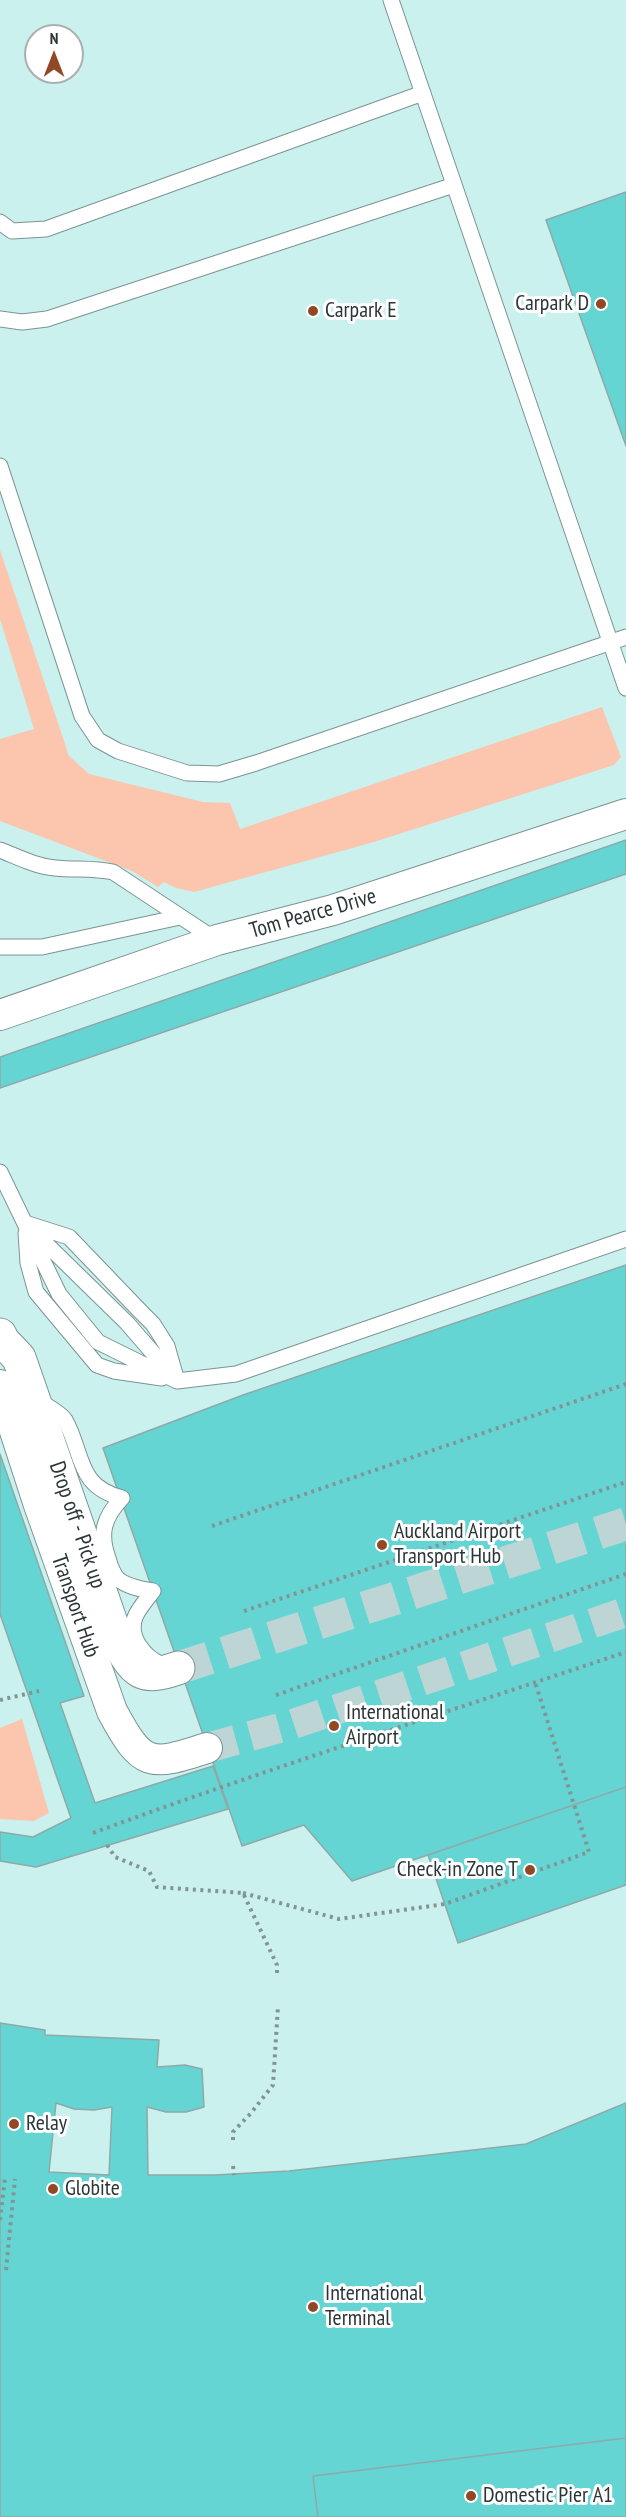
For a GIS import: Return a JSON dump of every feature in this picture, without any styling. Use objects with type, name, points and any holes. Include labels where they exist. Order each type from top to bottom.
[{"type":"street","name":"Tom Pearce Drive","points":[[0,1015],[217,940],[333,910],[626,814]]},
{"type":"street","name":"Drop off - Pick up","points":[[1,1340],[19,1358],[15,1387],[117,1640],[131,1665],[143,1674],[157,1675],[178,1668]]},
{"type":"street","name":"Transport Hub","points":[[15,1387],[39,1505],[112,1711],[128,1740],[148,1759],[169,1761],[207,1748]]},
{"type":"lane","points":[[391,0],[626,688]]},
{"type":"lane","points":[[0,222],[12,231],[46,230],[423,93]]},
{"type":"lane","points":[[0,319],[22,322],[47,319],[454,185]]},
{"type":"lane","points":[[0,466],[82,716],[98,740],[118,751],[187,773],[219,774],[256,763],[626,637]]},
{"type":"lane","points":[[0,850],[34,864],[55,868],[95,868],[113,872],[217,940]]},
{"type":"lane","points":[[0,947],[42,947],[180,917]]},
{"type":"lane","points":[[0,1172],[59,1294],[98,1342],[177,1381],[236,1374],[626,1239]]},
{"type":"lane","points":[[25,1223],[127,1323],[177,1381]]},
{"type":"lane","points":[[15,1387],[64,1418],[86,1476],[102,1491],[122,1498],[111,1510],[103,1524],[104,1549],[112,1572],[118,1579],[127,1584],[153,1591],[135,1617],[135,1638],[151,1659],[161,1665],[178,1668]]},
{"type":"path","points":[[212,1526],[626,1384]]},
{"type":"path","points":[[244,1611],[626,1482]]},
{"type":"path","points":[[276,1695],[626,1574]]},
{"type":"path","points":[[93,1833],[220,1786],[626,1652]]},
{"type":"path","points":[[107,1845],[116,1857],[149,1871],[157,1887],[243,1893],[339,1919],[445,1904],[589,1852],[535,1682]]},
{"type":"path","points":[[0,1700],[39,1690]]},
{"type":"path","points":[[243,1893],[277,1965],[277,1974]]},
{"type":"path","points":[[233,2140],[233,2132],[273,2085],[278,2006]]},
{"type":"path","points":[[233,2166],[234,2175]]},
{"type":"path","points":[[0,2220],[5,2178]]},
{"type":"path","points":[[6,2270],[15,2179]]},
{"type":"shaded area","points":[[0,0],[626,0],[626,2517],[0,2517]]},
{"type":"shaded area","points":[[0,550],[69,756],[89,774],[203,802],[230,803],[240,829],[602,707],[621,757],[614,765],[374,842],[194,892],[176,888],[164,882],[158,887],[132,871],[0,821],[0,739],[34,729],[0,619]]},
{"type":"shaded area","points":[[22,1719],[49,1813],[34,1821],[0,1819],[0,1728]]},
{"type":"building","name":"Carpark D","points":[[626,192],[626,446],[546,220]]},
{"type":"building","points":[[626,840],[626,874],[0,1088],[0,1057]]},
{"type":"building","name":"Auckland Airport Transport Hub","points":[[626,1265],[626,1787],[352,1881],[304,1825],[242,1846],[103,1448],[243,1395]]},
{"type":"building","points":[[0,1454],[84,1696],[60,1703],[95,1803],[213,1766],[228,1809],[36,1867],[0,1861],[0,1832],[33,1837],[71,1818],[0,1614]]},
{"type":"building","name":"Check-in Zone T","points":[[626,1787],[626,1885],[458,1943],[428,1855]]},
{"type":"building","name":"International Terminal","points":[[0,2023],[45,2030],[45,2035],[159,2040],[157,2067],[185,2065],[202,2069],[204,2107],[186,2112],[166,2112],[147,2107],[148,2175],[214,2175],[289,2171],[526,2144],[626,2103],[626,2438],[313,2476],[318,2517],[0,2517]],"holes":[[[56,2103],[74,2109],[94,2110],[112,2107],[109,2175],[49,2172]]]},
{"type":"building","name":"Domestic Pier A1","points":[[626,2438],[626,2517],[318,2517],[313,2476]]},
{"type":"tunnel","points":[[178,1668],[626,1524]]},
{"type":"tunnel","points":[[207,1748],[287,1726],[626,1612]]},
{"type":"place","name":"Carpark D","points":[[601,304]]},
{"type":"place","name":"Carpark E","points":[[313,311]]},
{"type":"place","name":"Auckland Airport Transport Hub","points":[[382,1545]]},
{"type":"place","name":"International Airport","points":[[334,1726]]},
{"type":"place","name":"Check-in Zone T","points":[[530,1870]]},
{"type":"place","name":"Relay","points":[[14,2124]]},
{"type":"place","name":"Globite","points":[[53,2189]]},
{"type":"place","name":"International Terminal","points":[[313,2307]]},
{"type":"place","name":"Domestic Pier A1","points":[[471,2496]]}]
